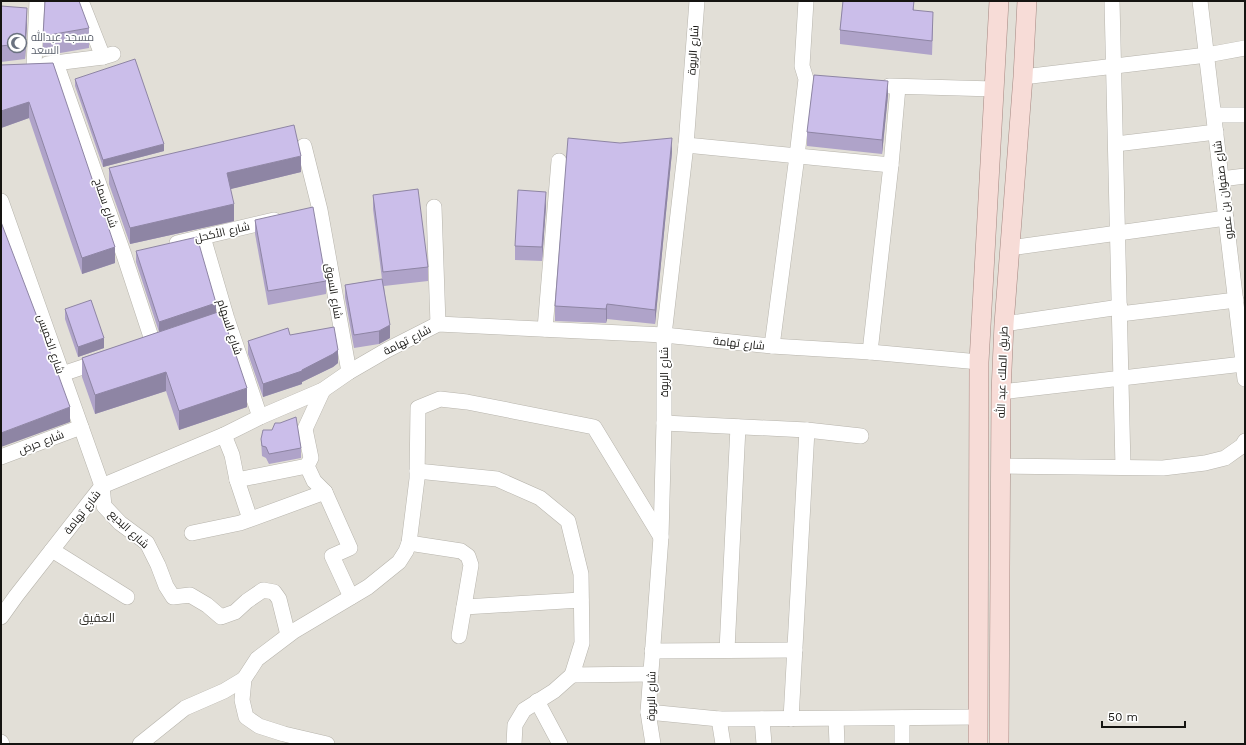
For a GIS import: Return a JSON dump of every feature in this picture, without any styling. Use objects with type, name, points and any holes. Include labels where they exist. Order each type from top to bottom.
[{"type":"main road","name":"طريق الملك عبد الله","points":[[978,744],[979,362],[999,1]]},
{"type":"main road","name":"طريق الملك عبد الله","points":[[999,744],[1001,392],[1004,324],[1023,77],[1027,1]]},
{"type":"street","points":[[32,9],[28,67],[108,55],[81,1]]},
{"type":"street","name":"شارع الربوة","points":[[653,744],[648,712],[660,537],[664,423],[664,336],[686,145],[697,1]]},
{"type":"street","points":[[772,346],[806,79],[802,66],[806,1]]},
{"type":"street","points":[[1112,1],[1123,467]]},
{"type":"street","name":"شارع صفوان بن عمرو","points":[[1200,1],[1226,218],[1238,260],[1236,300],[1244,371]]},
{"type":"street","points":[[1023,77],[1206,55],[1245,48]]},
{"type":"street","name":"شارع سماح","points":[[56,63],[97,178],[131,253],[146,346],[168,338]]},
{"type":"street","points":[[806,79],[821,80]]},
{"type":"street","points":[[875,85],[898,87],[994,89]]},
{"type":"street","points":[[870,352],[891,165],[898,87]]},
{"type":"street","points":[[1214,116],[1245,115]]},
{"type":"street","points":[[1116,144],[1216,132]]},
{"type":"street","points":[[686,145],[891,165]]},
{"type":"street","name":"شارع السوق","points":[[304,146],[320,210],[349,372]]},
{"type":"street","points":[[545,329],[559,160]]},
{"type":"street","points":[[97,178],[112,174]]},
{"type":"street","points":[[1221,179],[1245,176]]},
{"type":"street","name":"شارع الخميس","points":[[2,206],[102,486]]},
{"type":"street","points":[[434,207],[438,324]]},
{"type":"street","points":[[306,213],[320,210]]},
{"type":"street","name":"شارع الأكحل","points":[[167,245],[291,217]]},
{"type":"street","points":[[1010,248],[1226,218]]},
{"type":"street","name":"شارع السهام","points":[[203,237],[227,319],[260,417]]},
{"type":"street","points":[[1004,324],[1120,310],[1236,300]]},
{"type":"street","points":[[212,324],[227,319]]},
{"type":"street","name":"شارع تهامة","points":[[1,617],[102,486],[224,435],[260,417],[322,390],[387,350],[438,324],[664,336],[979,362]]},
{"type":"street","points":[[62,374],[111,357]]},
{"type":"street","points":[[1001,392],[1121,378],[1244,371]]},
{"type":"street","points":[[307,466],[311,458],[305,430],[322,390]]},
{"type":"street","points":[[140,744],[184,708],[224,691],[244,679],[257,659],[288,635],[368,587],[399,562],[406,552],[409,543],[417,471],[418,408],[440,399],[467,402],[594,427],[660,537]]},
{"type":"street","points":[[664,423],[807,430],[861,436]]},
{"type":"street","name":"شارع حرض","points":[[1,458],[81,427]]},
{"type":"street","points":[[727,650],[738,427]]},
{"type":"street","points":[[791,719],[807,430]]},
{"type":"street","points":[[224,435],[232,455],[237,480],[250,520]]},
{"type":"street","points":[[1000,466],[1163,468],[1205,464],[1225,458],[1242,446],[1245,441]]},
{"type":"street","points":[[237,480],[307,466]]},
{"type":"street","points":[[307,466],[314,481],[325,492],[350,548],[332,556],[351,597]]},
{"type":"street","points":[[417,471],[497,479],[540,498],[568,521],[581,574],[582,642],[572,675],[554,690],[524,710],[515,725],[514,744]]},
{"type":"street","name":"شارع البديع","points":[[102,486],[104,506],[120,523],[146,543],[158,565],[166,586],[173,597],[190,595],[207,605],[221,617],[235,612],[247,601],[263,590],[274,592],[279,599],[288,635]]},
{"type":"street","points":[[192,532],[250,520],[325,492]]},
{"type":"street","points":[[409,543],[461,551],[468,556],[471,565],[459,636]]},
{"type":"street","points":[[52,550],[127,598]]},
{"type":"street","points":[[464,607],[582,600]]},
{"type":"street","points":[[652,651],[795,650]]},
{"type":"street","points":[[572,675],[651,674]]},
{"type":"street","points":[[244,679],[242,700],[246,717],[259,726],[295,740],[326,744]]},
{"type":"street","points":[[538,701],[560,744]]},
{"type":"street","points":[[648,712],[719,719],[978,717]]},
{"type":"street","points":[[836,718],[837,744]]},
{"type":"street","points":[[902,718],[902,744]]},
{"type":"street","points":[[719,719],[723,744]]},
{"type":"street","points":[[762,719],[764,744]]},
{"type":"building","points":[[45,1],[79,1],[89,28],[43,36]]},
{"type":"building","points":[[843,1],[914,1],[913,10],[933,12],[932,41],[840,30]]},
{"type":"building","points":[[1,6],[27,8],[25,43],[1,46]]},
{"type":"building","points":[[135,59],[164,144],[103,160],[75,79]]},
{"type":"building","points":[[53,63],[115,247],[82,258],[29,102],[1,111],[1,65]]},
{"type":"building","points":[[814,75],[888,81],[882,140],[807,132]]},
{"type":"building","points":[[294,125],[301,156],[227,173],[234,204],[130,228],[109,168]]},
{"type":"building","points":[[568,138],[620,143],[672,138],[655,310],[607,304],[606,309],[555,306]]},
{"type":"building","points":[[418,189],[428,267],[383,272],[373,195]]},
{"type":"building","points":[[518,190],[546,192],[542,247],[515,246]]},
{"type":"building","points":[[313,207],[326,281],[268,291],[255,220]]},
{"type":"building","points":[[1,222],[70,407],[1,433]]},
{"type":"building","points":[[197,237],[216,303],[159,322],[136,251]]},
{"type":"building","points":[[382,279],[390,325],[379,331],[354,335],[345,285]]},
{"type":"building","points":[[91,300],[104,338],[78,347],[65,309]]},
{"type":"building","points":[[221,311],[247,388],[179,411],[166,372],[95,395],[82,358]]},
{"type":"building","points":[[334,327],[338,350],[302,371],[263,384],[248,341],[288,328],[290,335]]},
{"type":"building","points":[[296,417],[301,448],[269,454],[266,447],[262,446],[261,439],[263,430],[272,430],[275,423],[280,423]]},
{"type":"place","name":"مسجد عبدالله السعد","points":[[17,43]]},
{"type":"district","name":"العقيق","points":[[97,618]]}]
